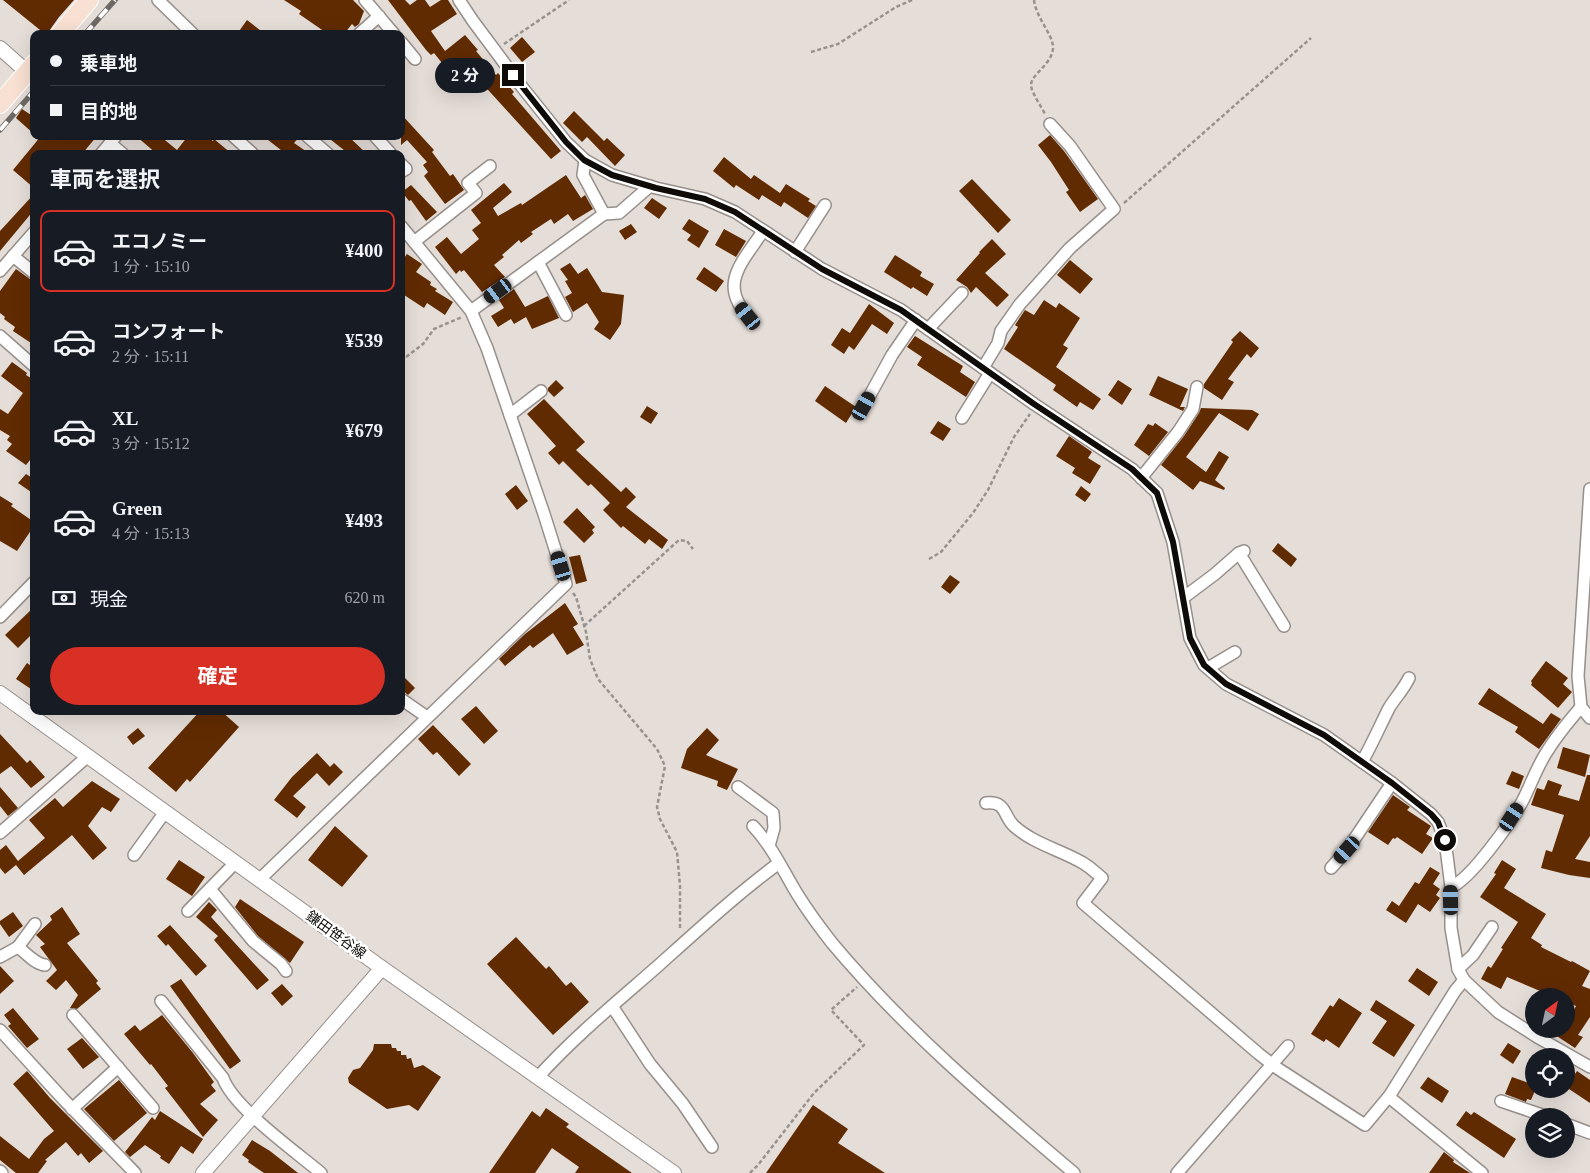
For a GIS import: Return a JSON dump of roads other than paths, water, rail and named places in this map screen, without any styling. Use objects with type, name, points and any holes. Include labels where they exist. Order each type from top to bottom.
[{"type":"main road","points":[[63,30],[89,0]]},
{"type":"main road","points":[[0,104],[30,68]]},
{"type":"street","points":[[158,0],[189,30]]},
{"type":"street","points":[[366,0],[391,30]]},
{"type":"street","points":[[459,0],[495,51],[566,142],[584,160],[612,175],[705,199],[735,212],[822,269],[901,310],[1036,405],[1132,469],[1157,493],[1173,542],[1190,638],[1204,665],[1226,684],[1324,735],[1392,783],[1431,814],[1438,822],[1445,840],[1450,887],[1451,928],[1461,974],[1498,1012],[1590,1067]]},
{"type":"street","points":[[363,30],[379,16]]},
{"type":"street","points":[[405,47],[416,59]]},
{"type":"street","points":[[0,48],[30,68]]},
{"type":"street","points":[[962,418],[987,370],[1001,331],[1020,304],[1070,248],[1114,209],[1070,146],[1050,124]]},
{"type":"street","points":[[104,150],[113,140]]},
{"type":"street","points":[[237,140],[248,150]]},
{"type":"street","points":[[311,140],[323,150]]},
{"type":"street","points":[[379,140],[387,150]]},
{"type":"street","points":[[584,160],[582,175],[604,214]]},
{"type":"street","points":[[259,880],[566,584],[487,348],[470,311],[406,236],[476,193],[468,183],[490,166]]},
{"type":"street","points":[[470,311],[604,214],[619,213],[650,186]]},
{"type":"street","points":[[795,252],[825,205]]},
{"type":"street","points":[[752,320],[736,302],[733,286],[737,272],[763,230]]},
{"type":"street","points":[[0,271],[30,237]]},
{"type":"street","points":[[14,256],[30,270]]},
{"type":"street","points":[[538,262],[566,315]]},
{"type":"street","points":[[928,329],[962,293]]},
{"type":"street","points":[[864,406],[892,355],[916,320]]},
{"type":"street","points":[[0,336],[30,362]]},
{"type":"street","points":[[1141,478],[1178,432],[1193,409],[1198,387]]},
{"type":"street","points":[[510,415],[541,391]]},
{"type":"street","points":[[1590,489],[1578,676],[1581,707],[1590,718]]},
{"type":"street","points":[[1183,598],[1242,552],[1284,626]]},
{"type":"street","points":[[0,617],[30,586]]},
{"type":"street","points":[[1208,668],[1235,652]]},
{"type":"street","points":[[1362,762],[1378,734],[1390,707],[1409,678]]},
{"type":"street","name":"鎌田笹谷線","points":[[0,693],[30,714]]},
{"type":"street","points":[[405,702],[427,717]]},
{"type":"street","points":[[1450,887],[1458,884],[1466,877],[1502,833],[1522,802],[1548,750],[1581,707]]},
{"type":"street","name":"鎌田笹谷線","points":[[31,715],[382,968],[674,1173]]},
{"type":"street","points":[[0,833],[88,756]]},
{"type":"street","points":[[1331,868],[1347,850],[1392,783]]},
{"type":"street","points":[[738,787],[773,814],[774,828],[769,846]]},
{"type":"street","points":[[986,803],[1001,806],[1012,825],[1026,835],[1084,864],[1102,878],[1083,904],[1271,1064],[1366,1125],[1389,1097],[1455,991],[1461,974],[1492,927]]},
{"type":"street","points":[[134,855],[165,812]]},
{"type":"street","points":[[753,826],[769,846],[819,926],[910,1028],[939,1056],[1074,1173]]},
{"type":"street","points":[[188,911],[235,863]]},
{"type":"street","points":[[538,1077],[565,1048],[612,1006],[750,884],[779,863]]},
{"type":"street","points":[[210,888],[253,941],[281,964],[286,971]]},
{"type":"street","points":[[0,957],[18,946],[35,924]]},
{"type":"street","points":[[18,946],[36,961],[45,965]]},
{"type":"street","points":[[203,1173],[382,968]]},
{"type":"street","points":[[161,1001],[223,1078],[226,1088],[253,1116],[321,1173]]},
{"type":"street","points":[[612,1006],[646,1058],[683,1104],[712,1147]]},
{"type":"street","points":[[73,1015],[153,1108]]},
{"type":"street","points":[[0,1030],[72,1109],[135,1173]]},
{"type":"street","points":[[1177,1173],[1288,1046]]},
{"type":"street","points":[[72,1109],[118,1067]]},
{"type":"street","points":[[1389,1097],[1482,1173]]},
{"type":"street","points":[[1501,1101],[1525,1109]]},
{"type":"street","points":[[1575,1128],[1590,1134]]},
{"type":"railway","points":[[89,30],[115,0]]},
{"type":"railway","points":[[0,130],[30,96]]}]
